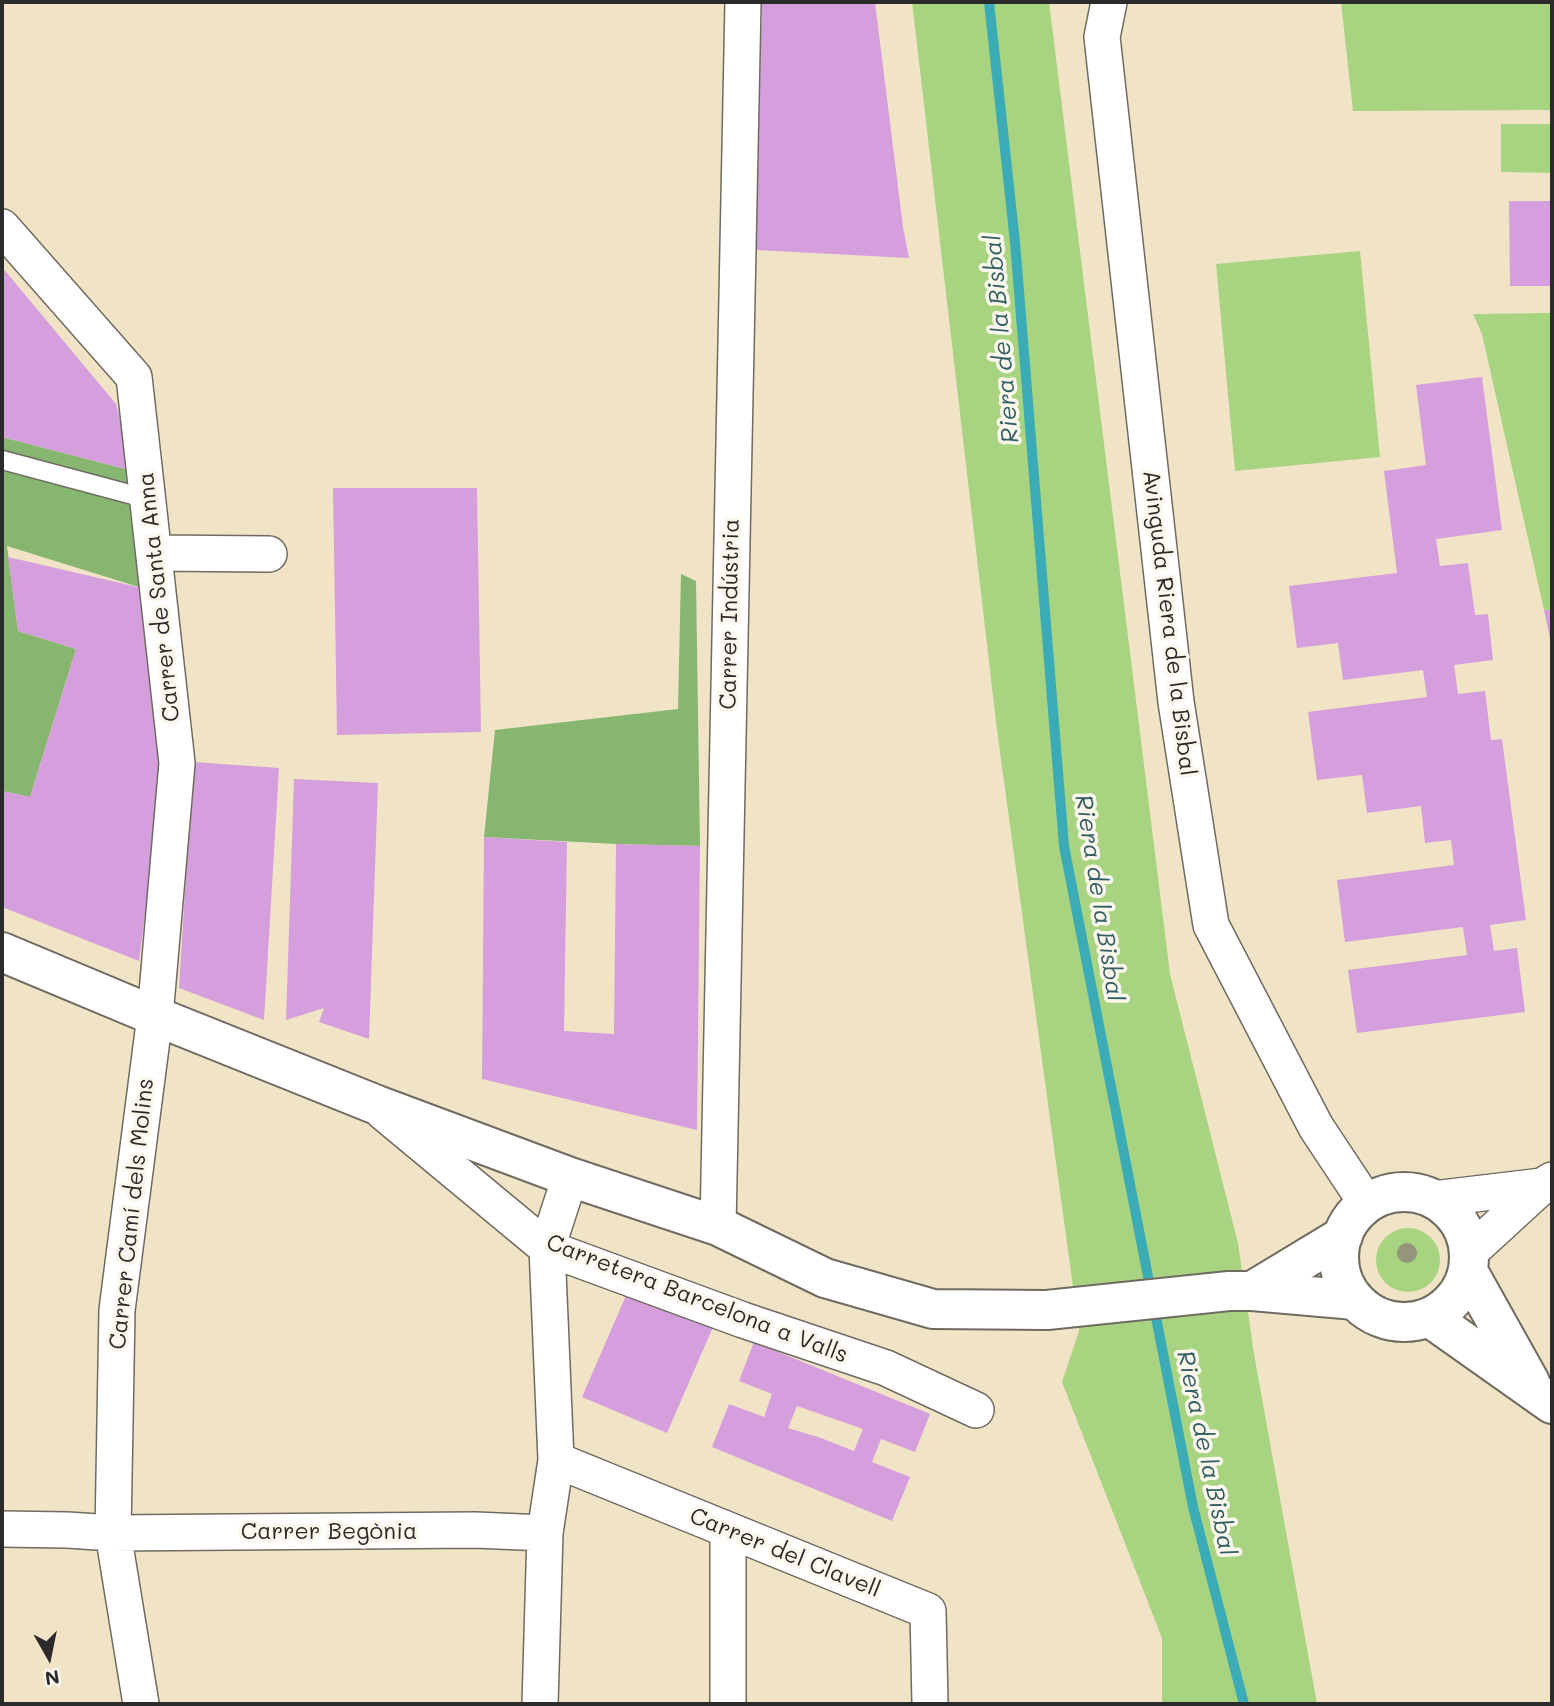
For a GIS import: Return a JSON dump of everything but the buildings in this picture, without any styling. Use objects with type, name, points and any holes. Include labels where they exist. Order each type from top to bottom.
[{"type":"street","name":"Carrer Indústria","points":[[718,1226],[743,2]]},
{"type":"street","name":"Avinguda Riera de la Bisbal","points":[[1109,2],[1102,37],[1174,688],[1211,925],[1316,1127],[1367,1204]]},
{"type":"street","name":"Carrer de Santa Anna","points":[[2,227],[134,377],[177,763],[155,1016]]},
{"type":"street","points":[[153,553],[269,554]]},
{"type":"street","points":[[2,951],[155,1016],[372,1102],[570,1177],[718,1226],[825,1278],[933,1309],[1047,1310],[1240,1291],[1355,1300]]},
{"type":"street","name":"Carrer Camí dels Molins","points":[[141,1704],[113,1533],[117,1310],[155,1016]]},
{"type":"street","name":"Carretera Barcelona a Valls","points":[[372,1102],[547,1248],[743,1320],[886,1368],[976,1410]]},
{"type":"street","points":[[540,1704],[545,1534],[556,1460],[547,1248],[570,1177]]},
{"type":"street","points":[[1433,1199],[1547,1183]]},
{"type":"street","points":[[1543,1397],[1469,1262],[1465,1231],[1452,1212],[1433,1199],[1417,1193],[1399,1192],[1382,1196],[1357,1213],[1343,1236],[1340,1253],[1346,1286],[1355,1300],[1367,1310],[1381,1318],[1397,1321],[1429,1317],[1447,1306],[1460,1290],[1469,1262],[1547,1183]]},
{"type":"street","points":[[1240,1291],[1343,1236]]},
{"type":"street","points":[[1429,1317],[1543,1397]]},
{"type":"street","name":"Carrer del Clavell","points":[[556,1460],[928,1611],[930,1704]]},
{"type":"street","name":"Carrer Begònia","points":[[2,1529],[113,1533],[475,1530],[545,1534]]},
{"type":"street","points":[[728,1530],[728,1704]]},
{"type":"lane","points":[[2,460],[148,499]]},
{"type":"green space","points":[[912,2],[1049,2],[1170,974],[1238,1243],[1254,1354],[1317,1704],[1162,1704],[1162,1638],[1062,1382],[1079,1331],[997,730]]},
{"type":"green space","points":[[1341,2],[1552,2],[1552,110],[1353,111]]},
{"type":"green space","points":[[1501,124],[1552,124],[1552,173],[1501,172]]},
{"type":"green space","points":[[1360,251],[1380,457],[1235,471],[1216,264]]},
{"type":"green space","points":[[1552,313],[1552,610],[1544,610],[1482,334],[1473,314]]},
{"type":"green space","points":[[2,437],[133,471],[142,588],[7,546],[18,631],[76,649],[30,797],[2,791]]},
{"type":"green space","points":[[681,574],[696,581],[700,846],[484,837],[495,730],[678,709]]},
{"type":"green space","points":[[1402,1228],[1414,1228],[1431,1237],[1438,1248],[1438,1272],[1431,1283],[1414,1292],[1402,1292],[1390,1287],[1381,1278],[1376,1266],[1376,1254],[1381,1242],[1390,1233]]},
{"type":"waterway","name":"Riera de la Bisbal","points":[[989,2],[1015,242],[1064,846],[1193,1507],[1244,1704]]}]
